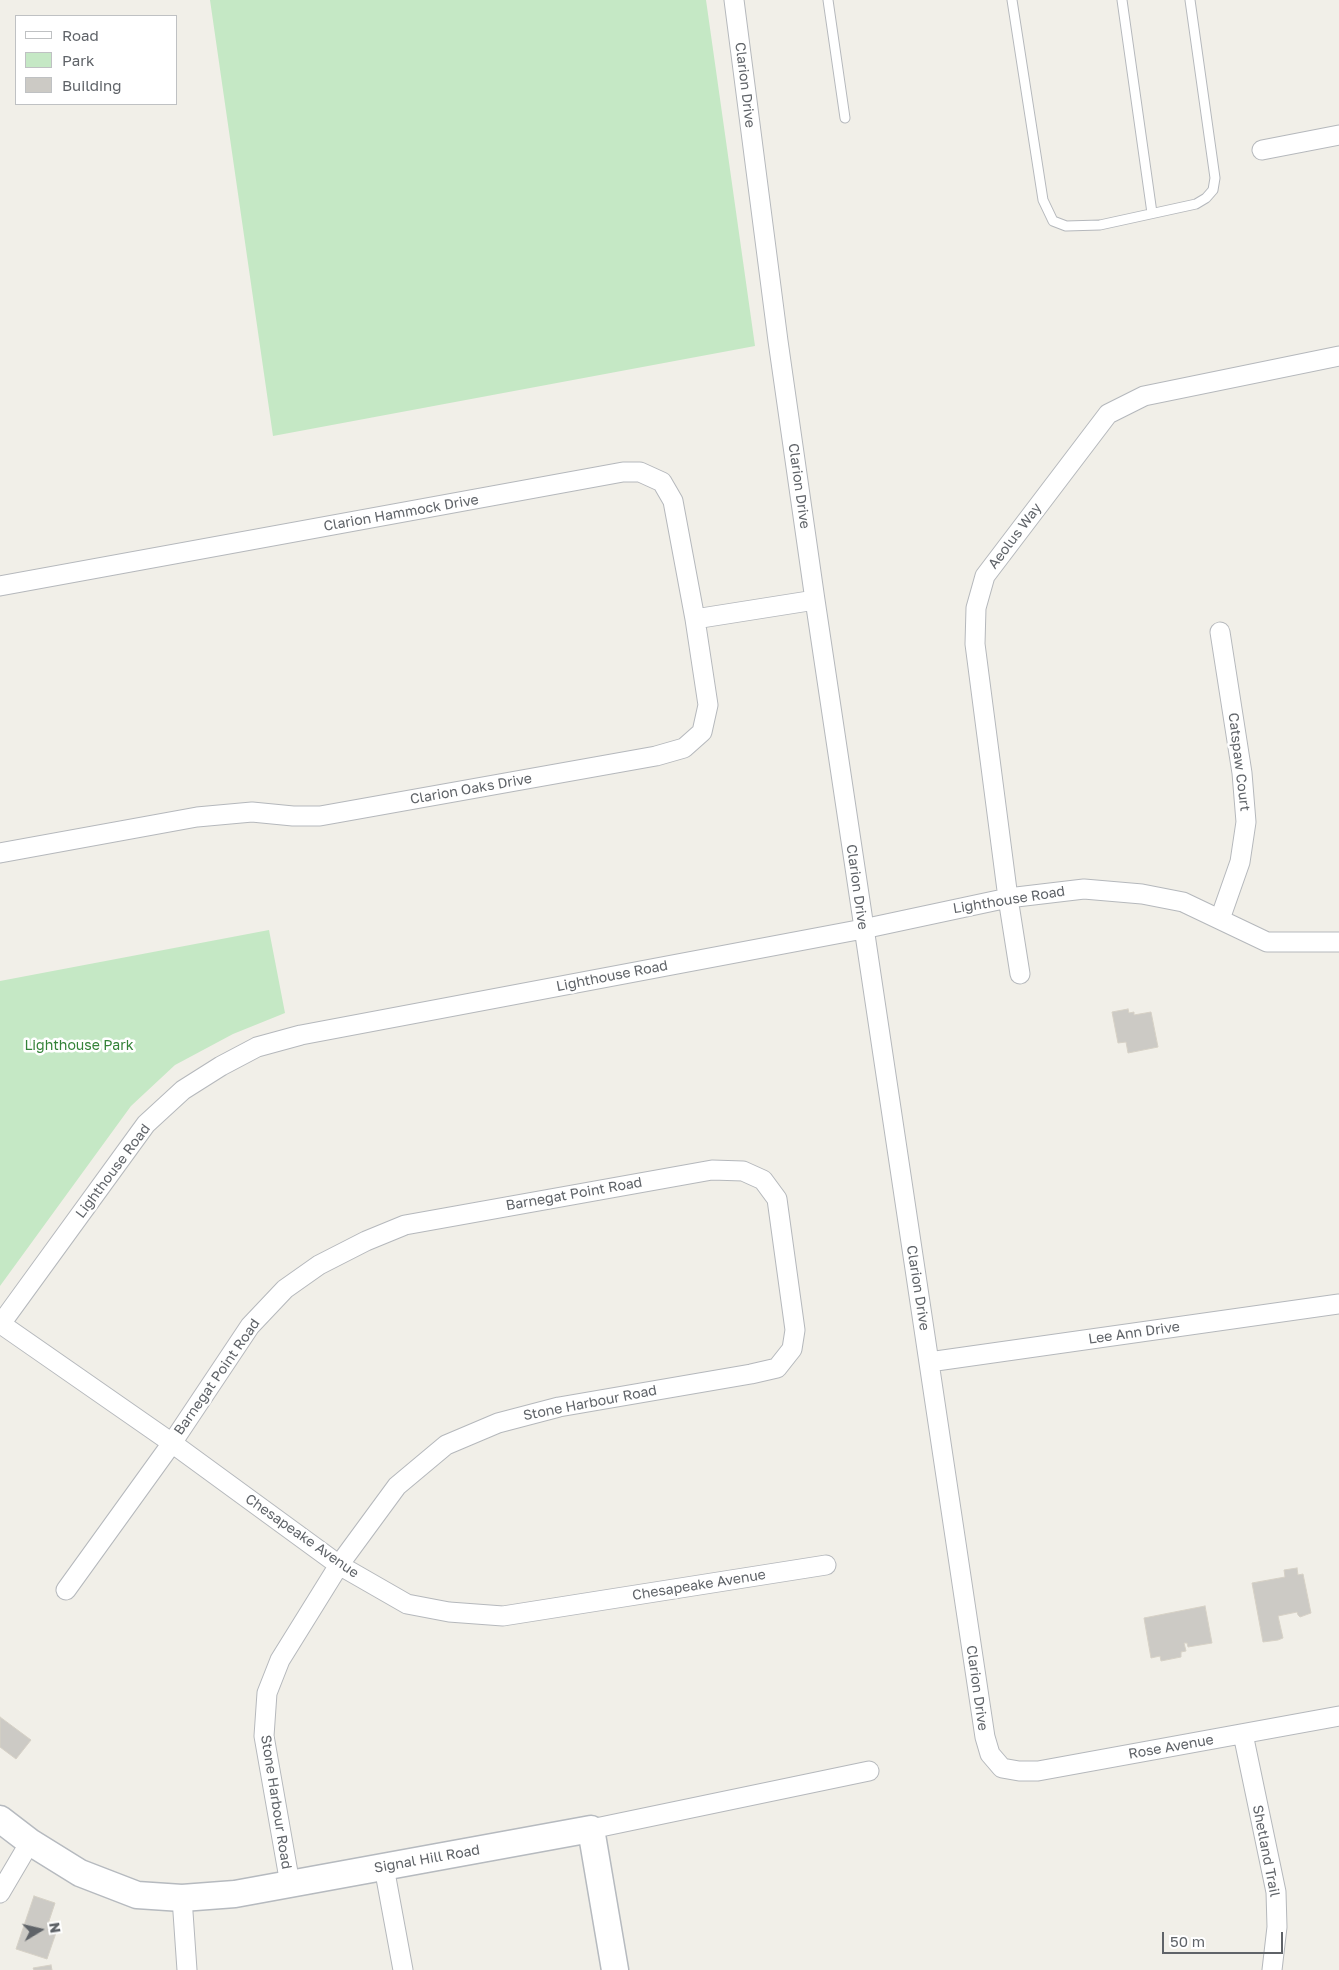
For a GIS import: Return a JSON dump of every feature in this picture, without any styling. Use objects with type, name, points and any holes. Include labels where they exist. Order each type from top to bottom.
[{"type":"street","name":"Clarion Drive","points":[[734,0],[778,341],[815,600],[985,1737],[990,1754],[1002,1768]]},
{"type":"street","points":[[1262,150],[1339,135]]},
{"type":"street","name":"Aeolus Way","points":[[1020,974],[1008,898],[975,644],[976,608],[985,576],[1108,414],[1144,396],[1339,356]]},
{"type":"street","name":"Clarion Hammock Drive","points":[[0,586],[623,472],[640,472],[662,482],[673,501],[695,618]]},
{"type":"street","points":[[695,618],[815,600]]},
{"type":"street","name":"Clarion Oaks Drive","points":[[0,853],[197,816],[252,812],[294,816],[320,816],[656,756],[684,748],[702,732],[708,705],[695,618]]},
{"type":"street","name":"Catspaw Court","points":[[1220,632],[1242,773],[1246,822],[1240,862],[1220,919]]},
{"type":"street","name":"Lighthouse Road","points":[[0,1324],[146,1124],[183,1090],[221,1066],[257,1047],[301,1035],[863,929],[1008,898],[1084,889],[1142,894],[1183,902],[1267,942],[1339,942]]},
{"type":"street","name":"Barnegat Point Road","points":[[66,1590],[172,1443],[250,1326],[285,1289],[319,1265],[405,1225],[712,1170]]},
{"type":"street","name":"Stone Harbour Road","points":[[290,1884],[264,1736],[267,1693],[280,1660],[339,1565],[397,1486],[446,1445],[498,1423],[559,1407],[777,1368],[792,1349],[795,1330],[777,1199],[763,1180],[743,1171],[712,1170]]},
{"type":"street","name":"Lee Ann Drive","points":[[929,1362],[1339,1304]]},
{"type":"street","name":"Chesapeake Avenue","points":[[0,1324],[172,1443],[339,1565],[407,1604],[449,1612],[503,1616],[826,1565]]},
{"type":"street","name":"Rose Avenue","points":[[1002,1768],[1019,1771],[1038,1771],[1339,1716]]},
{"type":"street","name":"Shetland Trail","points":[[1243,1734],[1276,1892],[1277,1927],[1272,1970]]},
{"type":"street","name":"Signal Hill Road","points":[[0,1819],[30,1842],[80,1873],[137,1895],[182,1898],[235,1894],[591,1829],[869,1771]]},
{"type":"street","points":[[591,1829],[614,1970]]},
{"type":"street","points":[[0,1893],[30,1842]]},
{"type":"street","points":[[384,1867],[403,1970]]},
{"type":"street","points":[[182,1898],[187,1970]]},
{"type":"lane","points":[[828,0],[846,118]]},
{"type":"lane","points":[[1012,0],[1043,200],[1053,221],[1066,226],[1100,225],[1152,212],[1196,204],[1206,198],[1213,190],[1215,178],[1190,0]]},
{"type":"lane","points":[[1122,0],[1152,212]]},
{"type":"green space","points":[[210,0],[706,0],[755,346],[273,436]]},
{"type":"green space","name":"Lighthouse Park","points":[[269,930],[285,1013],[233,1034],[175,1065],[131,1106],[0,1286],[0,981]]},
{"type":"building","points":[[1128,1009],[1129,1013],[1134,1012],[1134,1015],[1151,1012],[1158,1047],[1128,1053],[1126,1042],[1118,1043],[1112,1012]]},
{"type":"building","points":[[1297,1568],[1298,1575],[1303,1574],[1311,1613],[1300,1617],[1297,1612],[1278,1616],[1283,1638],[1263,1642],[1252,1583],[1285,1577],[1284,1570]]},
{"type":"building","points":[[1205,1606],[1212,1643],[1188,1647],[1187,1643],[1184,1643],[1186,1651],[1181,1652],[1181,1657],[1161,1661],[1160,1656],[1151,1658],[1144,1618]]},
{"type":"building","points":[[0,1717],[31,1740],[16,1759],[0,1747]]},
{"type":"building","points":[[34,1896],[55,1903],[48,1924],[58,1927],[47,1959],[16,1949]]},
{"type":"building","points":[[51,1965],[52,1970],[34,1970],[33,1968]]}]
